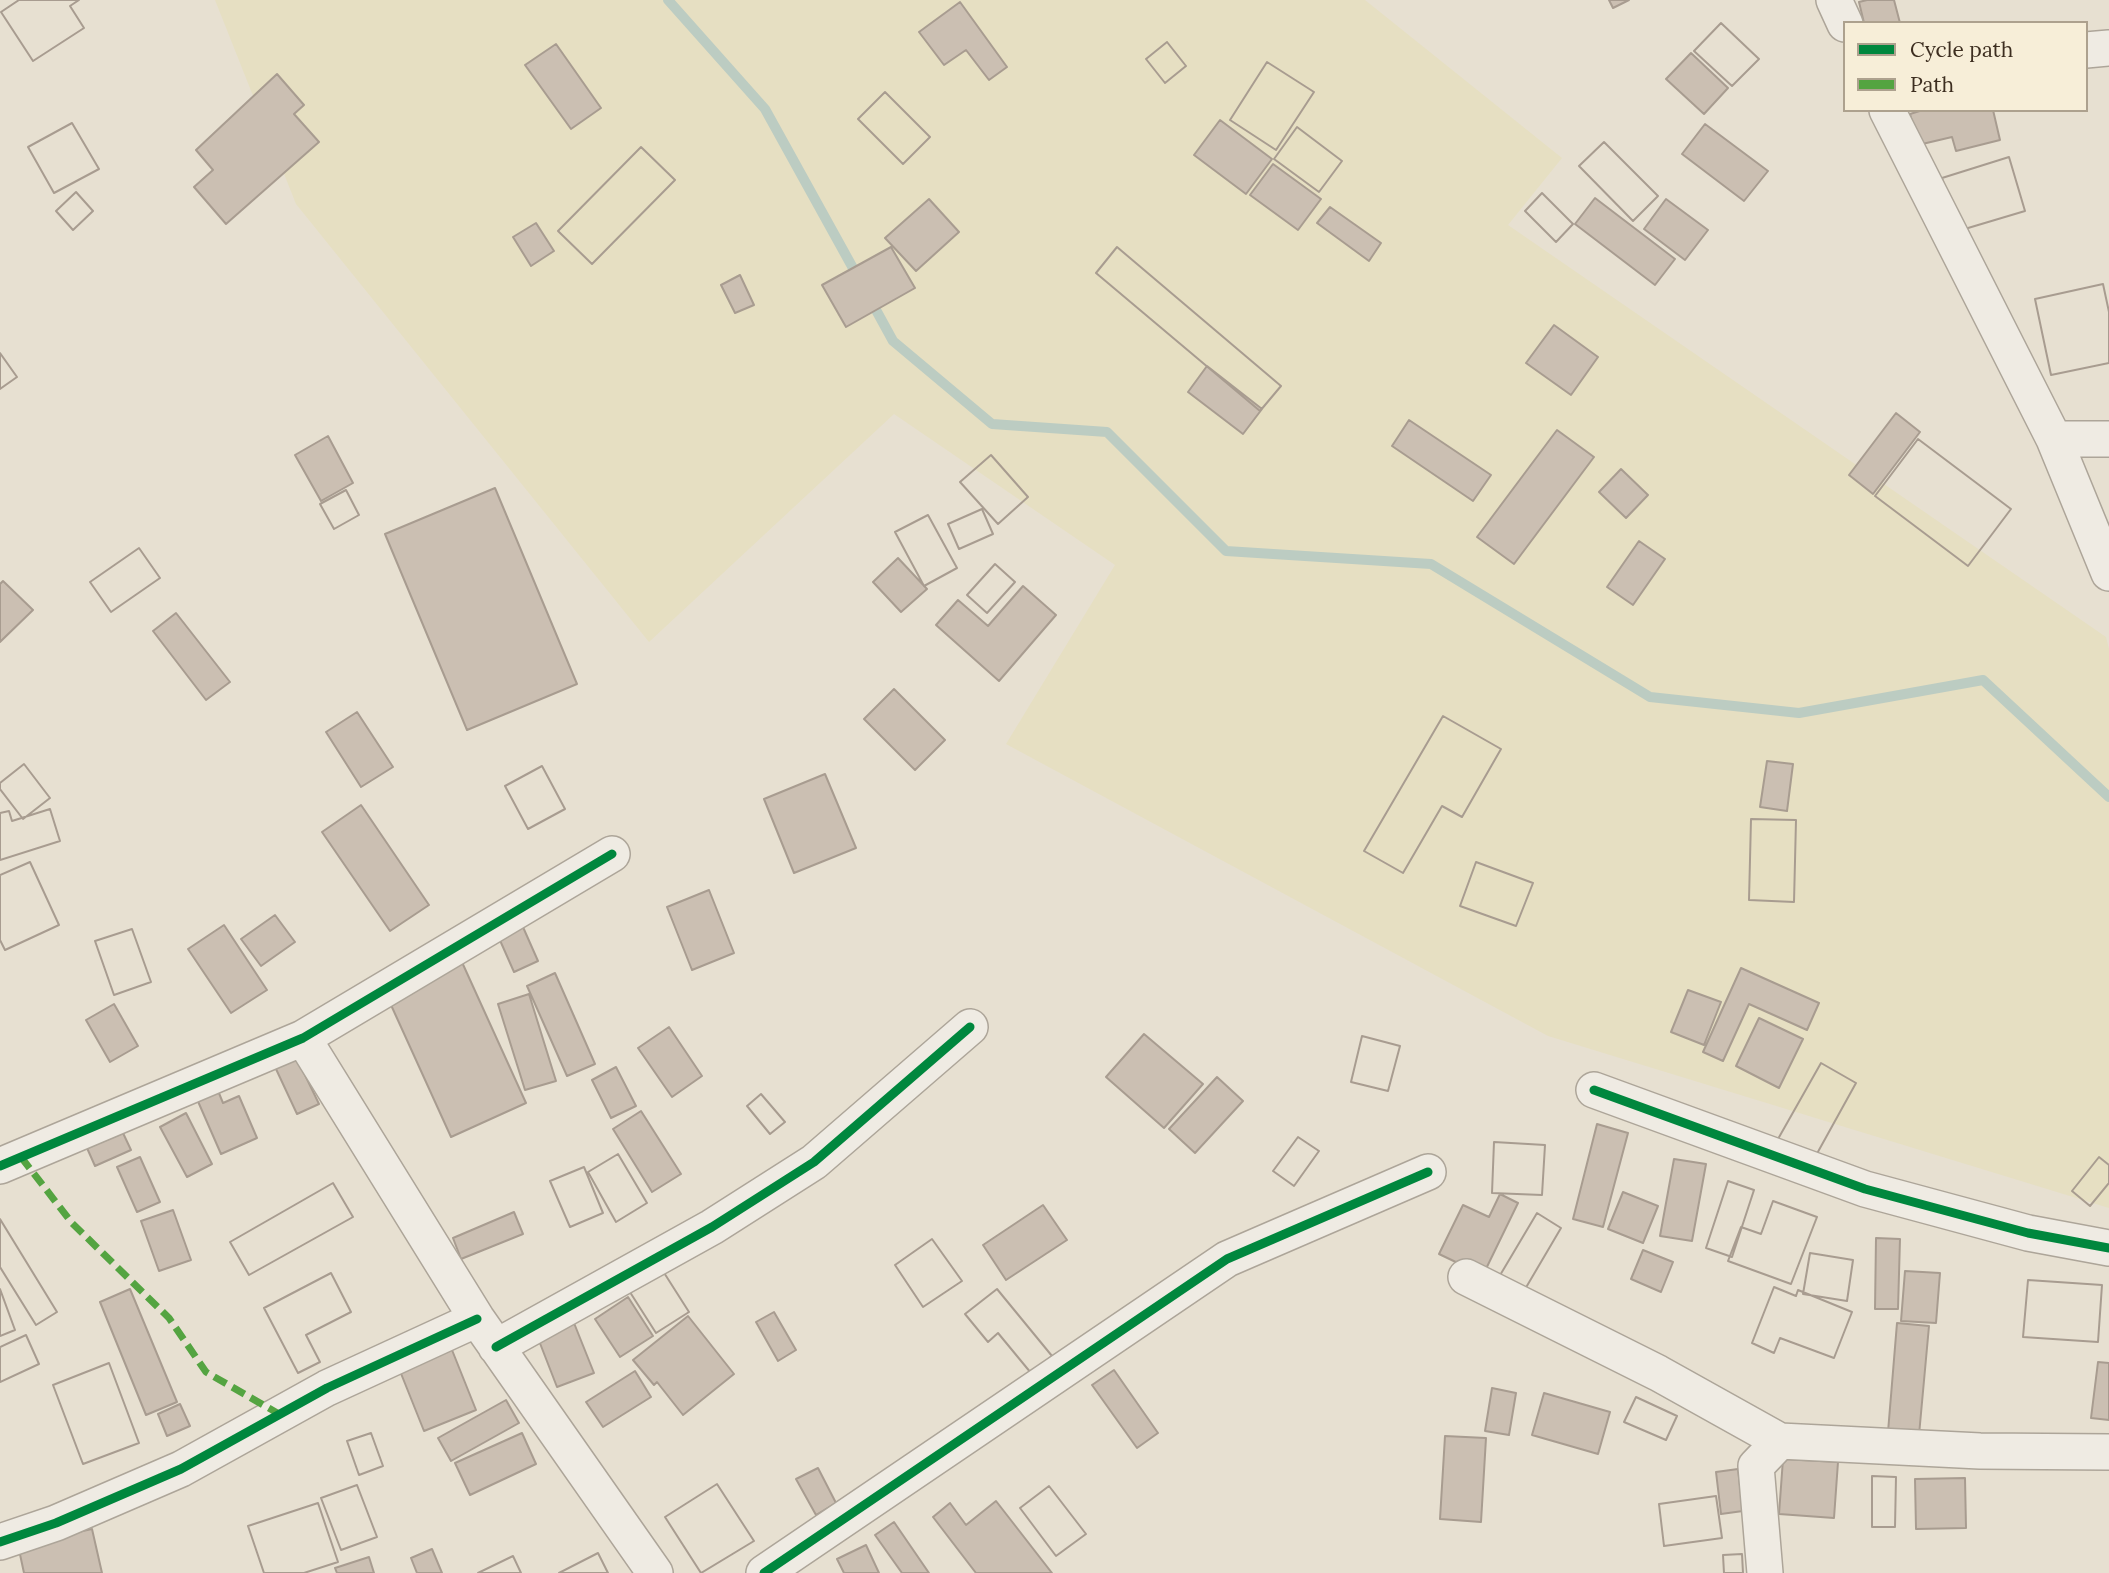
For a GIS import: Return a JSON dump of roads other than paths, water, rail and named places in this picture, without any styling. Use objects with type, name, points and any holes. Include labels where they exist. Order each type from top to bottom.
[{"type":"street","points":[[1834,0],[1844,21]]},
{"type":"street","points":[[2088,50],[2109,48]]},
{"type":"street","points":[[1888,112],[2054,439],[2109,573]]},
{"type":"street","points":[[2054,439],[2109,439]]},
{"type":"street","points":[[0,1166],[303,1038],[612,854]]},
{"type":"street","points":[[0,1542],[56,1523],[181,1469],[327,1388],[486,1333],[712,1227],[814,1162],[970,1027]]},
{"type":"street","points":[[303,1038],[486,1333],[655,1573]]},
{"type":"street","points":[[1594,1090],[1865,1189],[2028,1233],[2109,1248]]},
{"type":"street","points":[[764,1573],[1227,1259],[1429,1172]]},
{"type":"street","points":[[1466,1277],[1658,1373],[1780,1441],[1980,1451],[2109,1451]]},
{"type":"street","points":[[1765,1573],[1756,1466],[1780,1441]]},
{"type":"waterway","points":[[668,0],[765,109],[859,279]]},
{"type":"waterway","points":[[870,299],[893,341],[992,424],[1107,432],[1226,551],[1431,564],[1650,697],[1799,713],[1983,680],[2109,797]]}]
